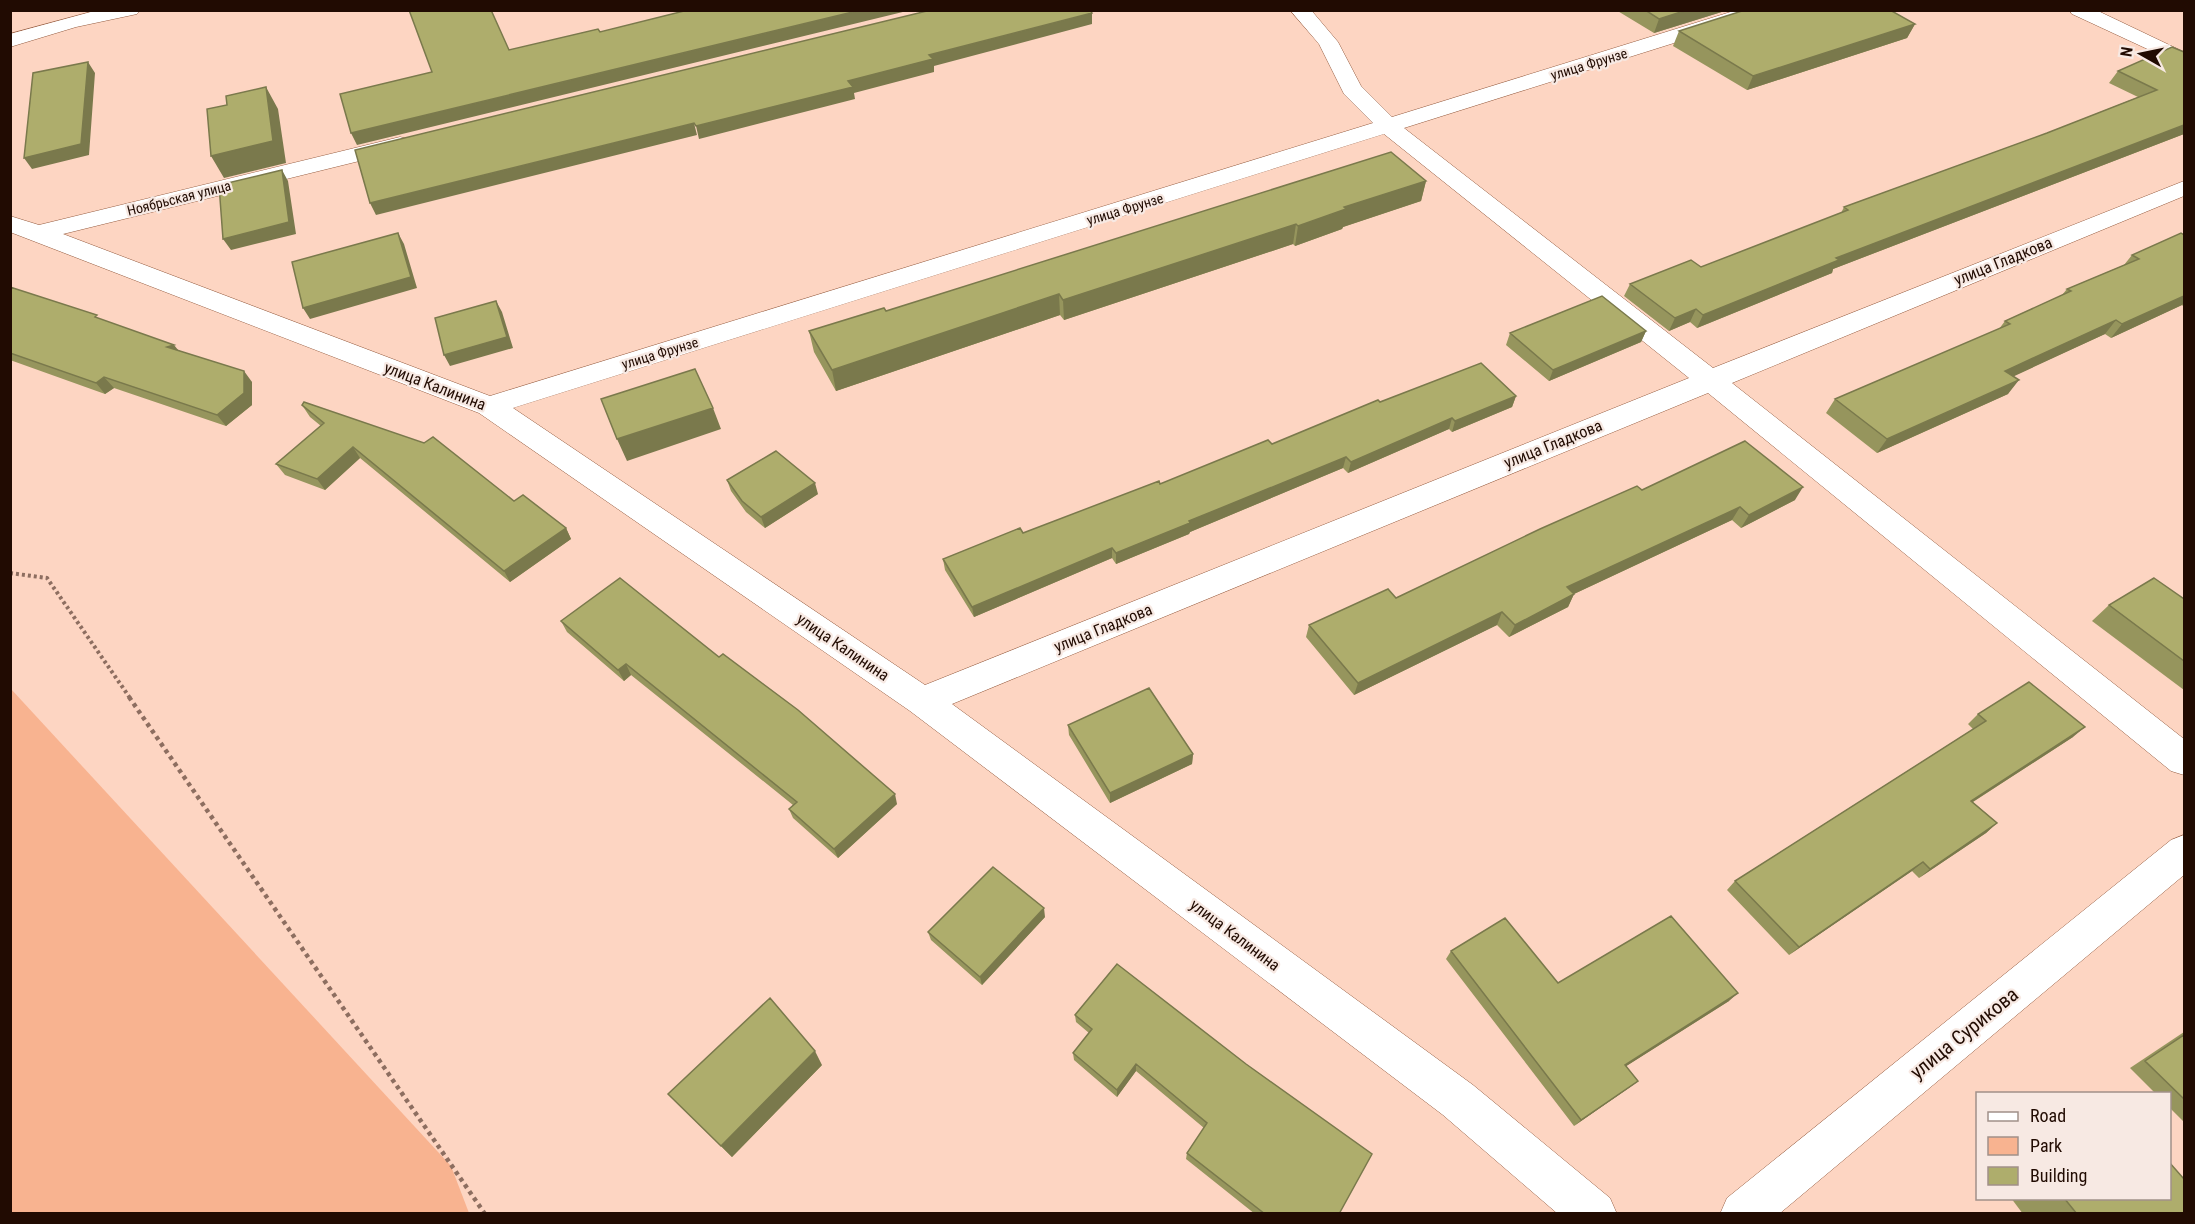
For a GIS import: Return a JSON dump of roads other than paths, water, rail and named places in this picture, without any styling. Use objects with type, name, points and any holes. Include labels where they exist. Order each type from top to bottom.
[{"type":"street","points":[[10,41],[72,22],[130,10]]},
{"type":"street","points":[[1300,10],[1329,42],[1352,89],[1389,127],[1710,380],[2184,760]]},
{"type":"street","name":"улица Фрунзе","points":[[489,406],[1760,10]]},
{"type":"street","points":[[2079,10],[2184,60]]},
{"type":"street","name":"Ноябрьская улица","points":[[24,228],[419,140]]},
{"type":"street","name":"улица Гладкова","points":[[922,701],[2184,188]]},
{"type":"street","name":"улица Калинина","points":[[24,228],[489,406],[922,701],[1458,1100],[1594,1214]]},
{"type":"street","name":"улица Сурикова","points":[[1743,1214],[2184,852]]}]
